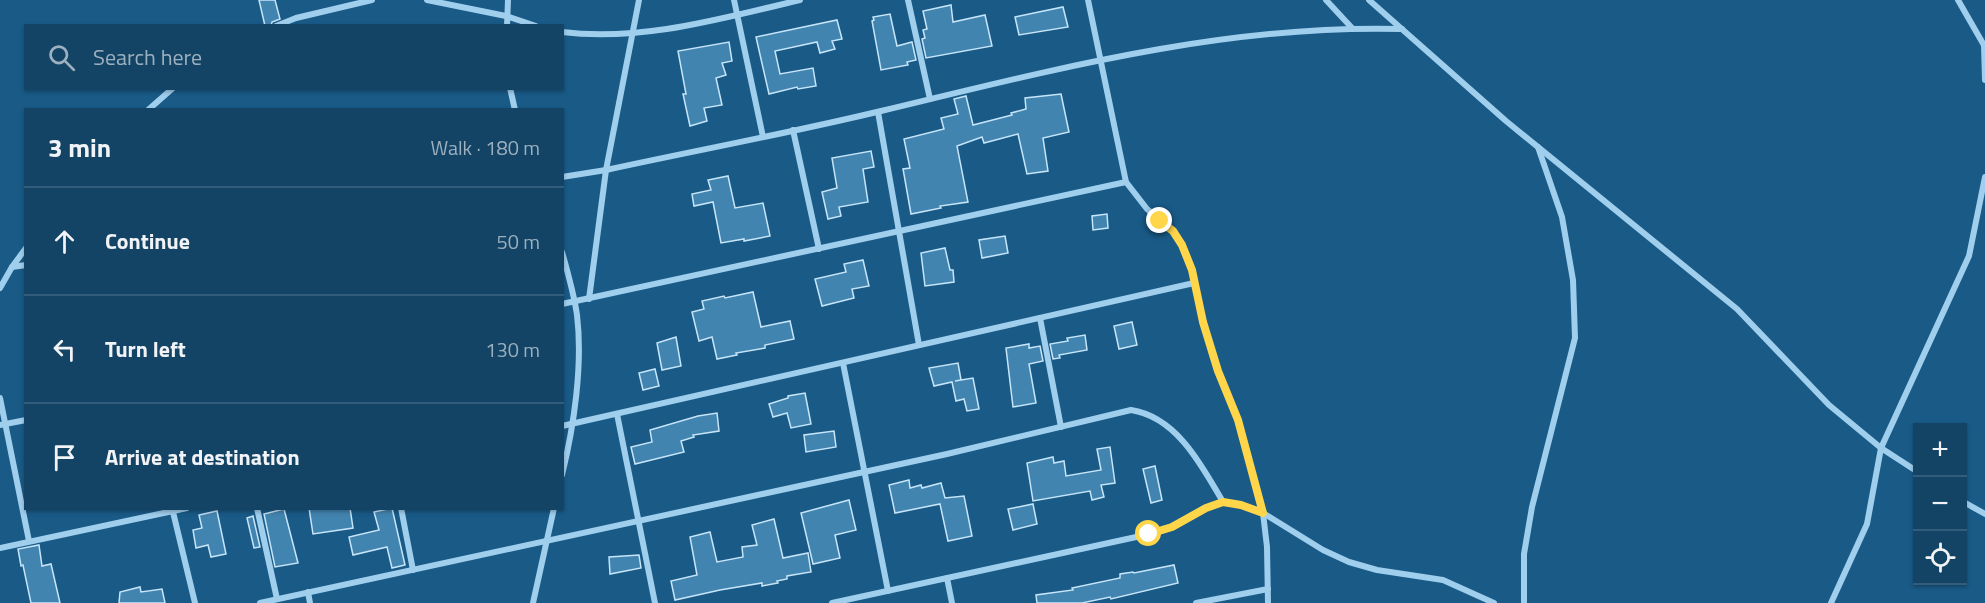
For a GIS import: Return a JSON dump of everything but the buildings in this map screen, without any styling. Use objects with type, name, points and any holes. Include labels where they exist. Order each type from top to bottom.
[{"type":"street","points":[[281,24],[296,18],[372,0]]},
{"type":"street","points":[[427,0],[506,16],[530,24]]},
{"type":"street","points":[[507,24],[508,0]]},
{"type":"street","points":[[589,299],[606,170],[639,0]]},
{"type":"street","points":[[734,0],[763,137]]},
{"type":"street","points":[[564,33],[589,36],[631,35],[737,15],[800,0]]},
{"type":"street","points":[[908,0],[930,99]]},
{"type":"street","points":[[1088,0],[1126,182],[1148,209],[1173,231],[1182,245],[1192,270],[1203,322],[1218,371],[1238,420],[1263,513],[1268,547],[1268,603]]},
{"type":"street","points":[[1326,0],[1352,28]]},
{"type":"street","points":[[1369,0],[1538,146],[1737,309],[1829,405],[1881,448],[1913,469]]},
{"type":"street","points":[[1958,0],[1984,44],[1985,80]]},
{"type":"street","points":[[564,177],[606,170],[878,112],[1102,59],[1239,37],[1352,28],[1402,29]]},
{"type":"street","points":[[150,108],[170,90]]},
{"type":"street","points":[[510,90],[515,108]]},
{"type":"street","points":[[878,112],[919,345]]},
{"type":"street","points":[[793,130],[819,249]]},
{"type":"street","points":[[1524,603],[1524,554],[1532,507],[1575,338],[1573,280],[1562,217],[1538,146]]},
{"type":"street","points":[[1831,603],[1867,524],[1881,448],[1970,256],[1985,177]]},
{"type":"street","points":[[564,304],[1126,182]]},
{"type":"street","points":[[0,288],[24,251]]},
{"type":"street","points":[[564,260],[575,302],[578,330],[577,384],[573,424],[564,466]]},
{"type":"street","points":[[12,267],[24,265]]},
{"type":"street","points":[[564,426],[1194,283]]},
{"type":"street","points":[[1040,318],[1060,426]]},
{"type":"street","points":[[843,363],[888,591]]},
{"type":"street","points":[[0,398],[2,424],[29,541]]},
{"type":"street","points":[[260,603],[545,543],[1131,410],[1146,412],[1162,422],[1182,441],[1197,459],[1223,502]]},
{"type":"street","points":[[617,414],[655,603]]},
{"type":"street","points":[[2,424],[24,420]]},
{"type":"street","points":[[832,603],[1149,534],[1172,527],[1206,508],[1223,502],[1241,505],[1263,513],[1323,550],[1350,562],[1377,570],[1443,580],[1494,603]]},
{"type":"street","points":[[1967,504],[1985,514]]},
{"type":"street","points":[[0,548],[180,510]]},
{"type":"street","points":[[257,510],[277,599]]},
{"type":"street","points":[[401,510],[413,570]]},
{"type":"street","points":[[533,603],[553,510]]},
{"type":"street","points":[[173,512],[195,603]]},
{"type":"street","points":[[947,578],[952,603]]},
{"type":"street","points":[[1196,603],[1268,589]]},
{"type":"street","points":[[308,592],[310,603]]},
{"type":"route","points":[[1149,534],[1172,527],[1206,508],[1223,502],[1241,505],[1263,513],[1238,420],[1218,371],[1203,322],[1192,270],[1182,245],[1173,231],[1160,221]]}]
